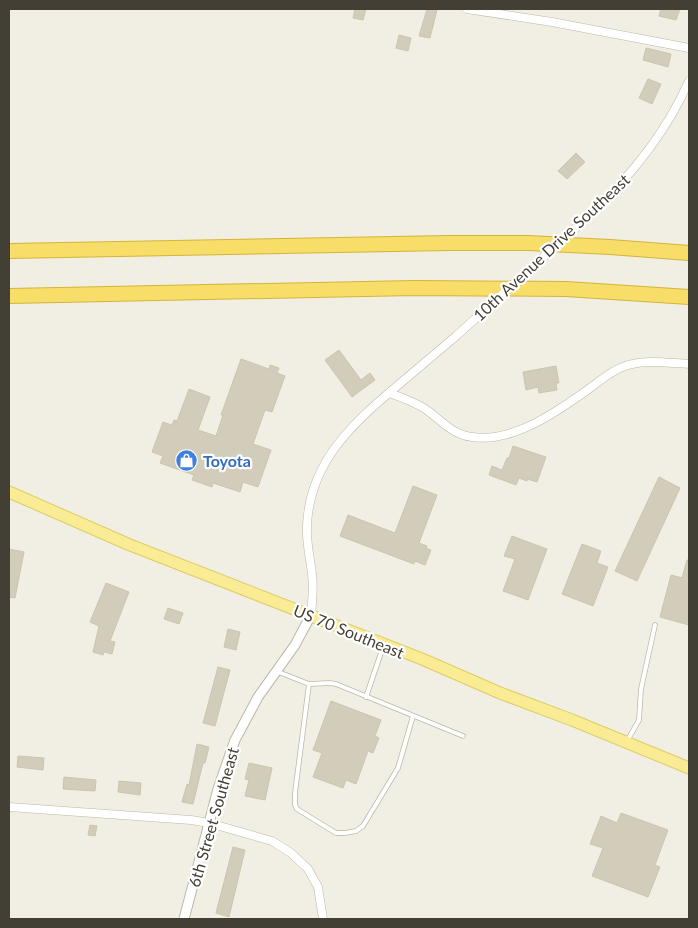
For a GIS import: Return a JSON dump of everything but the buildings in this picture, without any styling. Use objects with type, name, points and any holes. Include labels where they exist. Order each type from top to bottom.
[{"type":"highway","points":[[9,251],[528,243],[689,253]]},
{"type":"highway","points":[[9,296],[414,288],[566,289],[689,297]]},
{"type":"main road","name":"US 70 Southeast","points":[[9,492],[130,545],[384,644],[500,693],[689,768]]},
{"type":"street","points":[[467,9],[552,22],[689,48]]},
{"type":"street","name":"10th Avenue Drive Southeast","points":[[311,615],[313,586],[306,526],[308,509],[314,488],[326,461],[339,441],[360,418],[455,337],[612,194],[641,161],[666,125],[681,100],[689,81]]},
{"type":"street","points":[[389,393],[422,408],[456,433],[484,438],[513,432],[533,424],[574,400],[611,373],[624,366],[645,362],[689,364]]},
{"type":"street","name":"6th Street Southeast","points":[[184,919],[223,775],[235,740],[249,712],[294,645],[311,615]]},
{"type":"street","points":[[9,807],[210,823],[272,841],[291,853],[308,869],[318,887],[324,919]]},
{"type":"lane","points":[[626,742],[640,720],[641,689],[655,625]]},
{"type":"lane","points":[[366,697],[384,644]]},
{"type":"lane","points":[[276,671],[309,684],[336,684],[463,736]]},
{"type":"lane","points":[[309,684],[295,805],[297,809],[336,833],[356,831],[363,826],[398,768],[413,716]]},
{"type":"place","name":"Toyota","points":[[187,460]]}]
